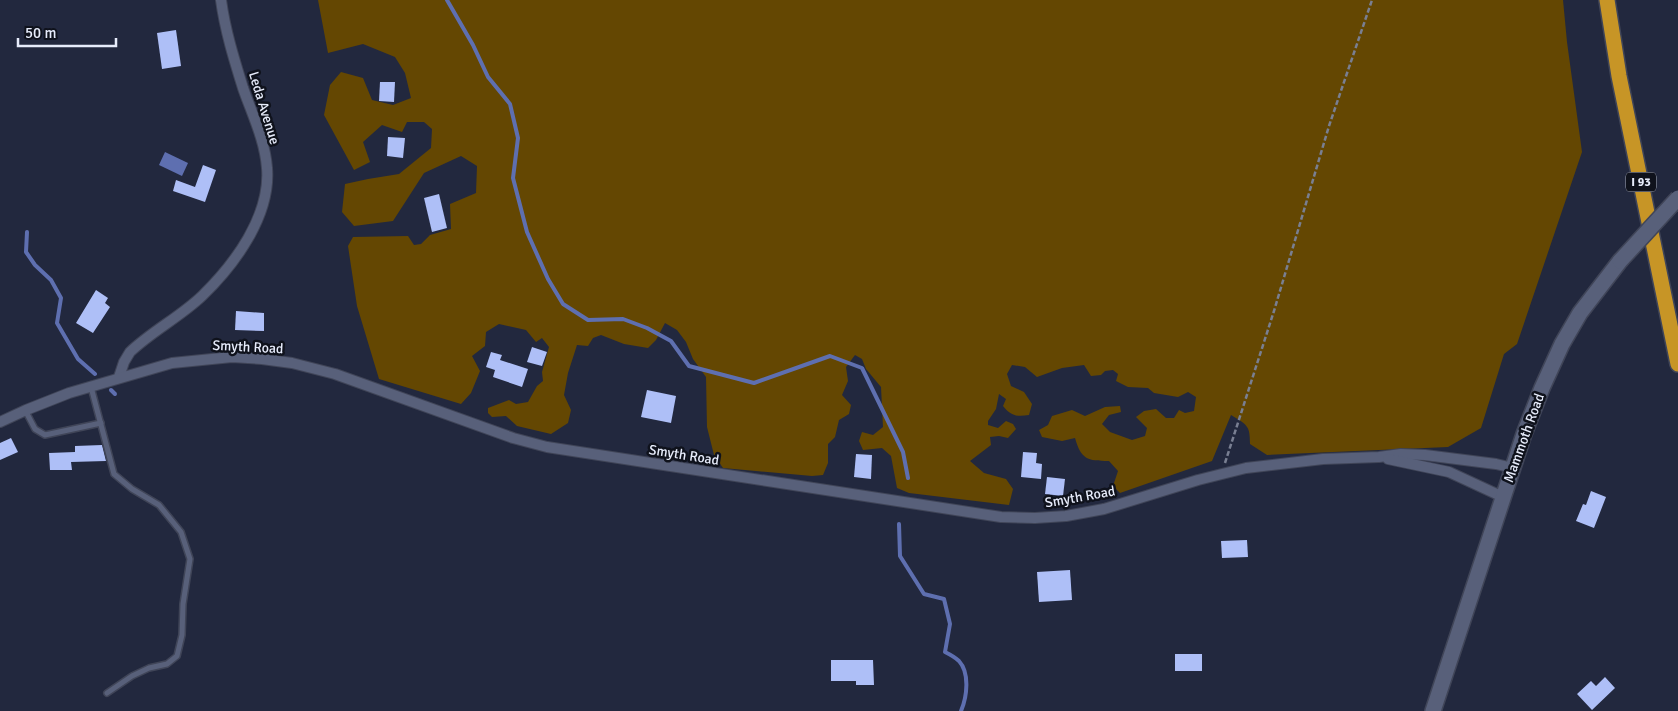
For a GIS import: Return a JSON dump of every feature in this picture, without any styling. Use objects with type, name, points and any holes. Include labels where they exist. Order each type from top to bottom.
[{"type":"highway","name":"I 93","points":[[1607,0],[1621,85],[1678,364]]},
{"type":"main road","name":"Mammoth Road","points":[[1433,711],[1513,468],[1542,388],[1562,344],[1580,313],[1620,261],[1678,198]]},
{"type":"street","name":"Leda Avenue","points":[[119,378],[124,362],[130,352],[200,298],[231,264],[247,240],[265,197],[267,168],[260,132],[243,88],[228,38],[221,0]]},
{"type":"street","name":"Smyth Road","points":[[0,422],[25,410],[91,386],[172,363],[232,357],[292,363],[334,374],[512,438],[547,447],[1001,516],[1051,518],[1104,509],[1246,468],[1304,461],[1379,458],[1401,454],[1425,455],[1513,468]]},
{"type":"street","name":"Smyth Road","points":[[1379,458],[1449,472],[1503,497]]},
{"type":"lane","points":[[91,386],[114,474],[132,489],[159,505],[181,532],[190,559],[183,604],[182,635],[177,656],[167,664],[149,668],[132,676],[107,693]]},
{"type":"lane","points":[[25,410],[35,429],[45,434],[101,423]]},
{"type":"path","points":[[1222,474],[1274,312],[1328,126],[1372,0]]},
{"type":"shaded area","points":[[318,0],[1563,0],[1582,152],[1517,344],[1504,354],[1481,428],[1448,447],[1267,455],[1250,444],[1248,429],[1241,421],[1231,415],[1212,461],[1120,493],[1113,486],[1118,471],[1109,461],[1090,459],[1083,455],[1075,438],[1062,441],[1042,437],[1039,430],[1048,425],[1052,416],[1072,410],[1085,416],[1105,407],[1120,406],[1121,412],[1109,415],[1102,424],[1110,432],[1132,440],[1145,436],[1147,428],[1136,417],[1144,411],[1156,409],[1166,418],[1174,418],[1179,410],[1185,413],[1194,411],[1196,397],[1188,392],[1178,397],[1154,393],[1148,388],[1128,387],[1116,381],[1118,374],[1113,370],[1105,371],[1101,375],[1091,376],[1084,365],[1062,368],[1037,377],[1025,367],[1012,365],[1007,374],[1011,386],[1024,392],[1032,404],[1029,415],[1018,416],[1009,412],[1003,406],[1006,399],[999,394],[996,409],[988,421],[988,425],[998,428],[1006,421],[1013,424],[1016,429],[1008,438],[990,437],[991,445],[970,461],[984,473],[1006,479],[1013,489],[1009,505],[909,493],[897,488],[891,456],[882,448],[863,450],[859,441],[862,432],[873,435],[883,427],[881,387],[866,369],[862,359],[855,355],[846,367],[848,381],[842,395],[851,405],[849,414],[839,420],[835,437],[828,444],[828,463],[823,475],[812,476],[723,468],[714,455],[707,427],[706,377],[693,359],[686,342],[677,330],[665,323],[656,340],[648,348],[624,344],[601,335],[593,338],[588,346],[577,345],[568,373],[564,395],[571,410],[568,423],[551,434],[517,426],[506,416],[492,417],[488,413],[488,408],[509,400],[516,404],[528,402],[537,386],[543,381],[542,372],[549,347],[542,338],[536,342],[526,330],[499,324],[486,332],[485,346],[472,356],[480,371],[471,393],[461,404],[379,379],[357,306],[348,246],[353,237],[408,236],[414,245],[421,244],[430,235],[451,229],[450,204],[476,193],[477,166],[461,156],[424,173],[393,221],[354,226],[342,212],[345,184],[399,174],[431,148],[432,129],[424,122],[407,122],[402,132],[382,125],[363,142],[370,162],[354,170],[324,115],[330,85],[341,72],[363,78],[372,100],[393,105],[411,98],[405,73],[395,57],[363,44],[328,53]]},
{"type":"water","points":[[165,152],[188,163],[182,176],[159,165]]},
{"type":"building","points":[[176,30],[181,66],[162,69],[157,33]]},
{"type":"building","points":[[380,82],[395,82],[394,102],[379,101]]},
{"type":"building","points":[[388,137],[405,138],[403,158],[387,156]]},
{"type":"building","points":[[203,165],[216,170],[205,202],[173,191],[176,180],[195,187]]},
{"type":"building","points":[[439,194],[447,228],[432,232],[424,198]]},
{"type":"building","points":[[96,290],[108,298],[105,303],[110,307],[93,333],[76,323]]},
{"type":"building","points":[[236,311],[264,313],[264,331],[235,330]]},
{"type":"building","points":[[532,347],[547,352],[542,366],[527,362]]},
{"type":"building","points":[[491,352],[502,355],[500,360],[528,369],[522,387],[493,377],[495,370],[486,367]]},
{"type":"building","points":[[647,390],[676,396],[671,423],[641,417]]},
{"type":"building","points":[[11,438],[18,452],[0,460],[0,443]]},
{"type":"building","points":[[102,445],[106,461],[71,462],[72,470],[50,470],[49,453],[75,452],[75,446]]},
{"type":"building","points":[[1023,452],[1037,453],[1036,463],[1042,464],[1041,479],[1021,477]]},
{"type":"building","points":[[856,454],[872,455],[871,479],[854,477]]},
{"type":"building","points":[[1047,477],[1065,479],[1063,496],[1045,494]]},
{"type":"building","points":[[1591,491],[1606,497],[1594,528],[1576,521],[1583,504],[1586,505]]},
{"type":"building","points":[[1247,540],[1248,557],[1222,558],[1221,541]]},
{"type":"building","points":[[1070,570],[1072,600],[1039,602],[1037,572]]},
{"type":"building","points":[[1175,654],[1202,654],[1202,671],[1175,671]]},
{"type":"building","points":[[831,660],[873,660],[874,685],[856,685],[856,681],[831,681]]},
{"type":"building","points":[[1605,677],[1615,688],[1592,710],[1577,694],[1591,681],[1596,686]]},
{"type":"waterway","points":[[447,0],[473,45],[488,77],[510,104],[518,138],[513,178],[527,232],[548,279],[563,304],[588,320],[623,319],[647,328],[671,341],[689,366],[754,383],[830,356],[862,368],[903,452],[908,478]]},
{"type":"waterway","points":[[27,232],[26,252],[35,265],[51,280],[61,298],[57,323],[78,359],[95,374]]},
{"type":"waterway","points":[[111,390],[115,394]]},
{"type":"waterway","points":[[899,524],[900,556],[924,594],[944,599],[950,624],[945,652],[959,661],[966,678],[965,699],[961,711]]}]
